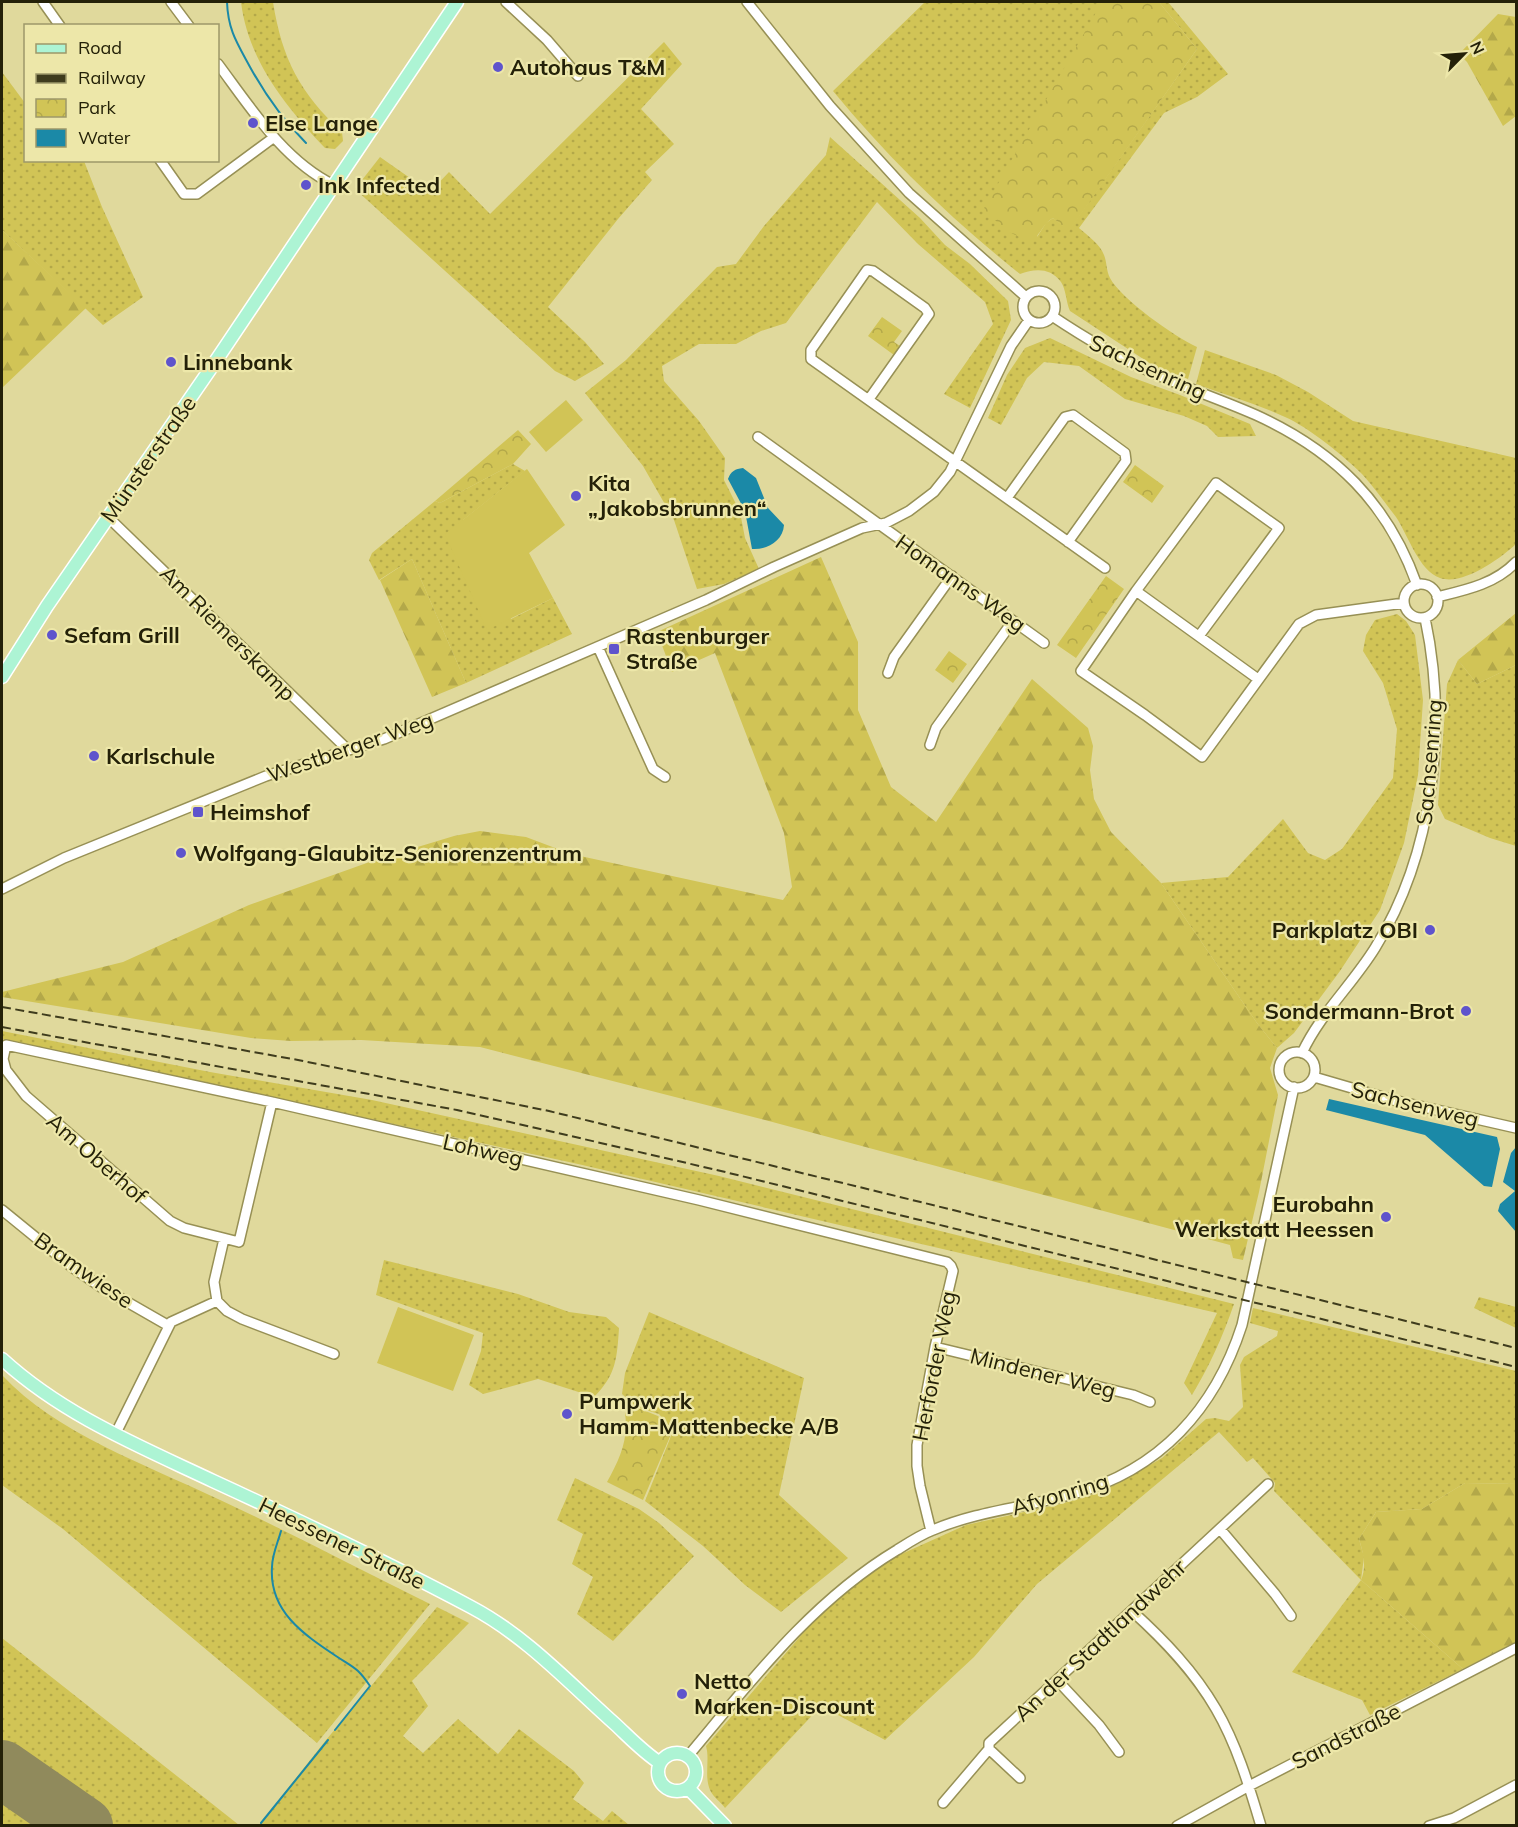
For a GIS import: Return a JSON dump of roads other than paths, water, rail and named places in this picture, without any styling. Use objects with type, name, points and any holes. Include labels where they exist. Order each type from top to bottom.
[{"type":"main road","name":"Münsterstraße","points":[[2,677],[457,2]]},
{"type":"main road","name":"Heessener Straße","points":[[2,1359],[28,1382],[55,1401],[115,1435],[398,1569],[495,1621],[531,1647],[660,1763]]},
{"type":"main road","points":[[669,1754],[688,1756],[696,1772],[688,1788],[676,1792],[664,1787],[657,1776],[660,1763],[669,1754]]},
{"type":"main road","points":[[688,1788],[725,1826]]},
{"type":"street","points":[[43,2],[59,24]]},
{"type":"street","points":[[171,2],[188,24]]},
{"type":"street","points":[[506,2],[539,32],[578,76]]},
{"type":"street","points":[[747,2],[830,106],[909,193],[1026,297]]},
{"type":"street","points":[[219,65],[273,138],[323,180],[334,185]]},
{"type":"street","points":[[161,162],[184,194],[197,194],[273,138]]},
{"type":"street","points":[[869,399],[929,314],[925,308],[873,271],[867,270],[811,350],[811,359],[1105,568]]},
{"type":"street","points":[[1039,290],[1048,294],[1054,302],[1052,316],[1041,323],[1029,320],[1023,309],[1029,293],[1039,290]]},
{"type":"street","name":"Sachsenring","points":[[1052,316],[1127,361],[1257,416],[1325,455],[1352,478],[1383,515],[1402,548],[1417,585]]},
{"type":"street","name":"Westberger Weg","points":[[2,889],[64,858],[266,776],[384,739],[598,647],[842,537],[886,523],[909,511],[931,495],[944,480],[1011,345],[1029,320]]},
{"type":"street","points":[[1007,498],[1065,417],[1073,416],[1125,453],[1126,460],[1068,542]]},
{"type":"street","name":"Homanns Weg","points":[[758,437],[1044,643]]},
{"type":"street","points":[[1199,636],[1279,528],[1216,483],[1136,591],[1081,671],[1202,757],[1299,624],[1316,615],[1404,603]]},
{"type":"street","name":"Am Riemerskamp","points":[[108,517],[347,749]]},
{"type":"street","points":[[1437,597],[1485,583],[1516,562]]},
{"type":"street","points":[[888,673],[894,657],[952,576]]},
{"type":"street","points":[[1417,585],[1430,587],[1437,597],[1435,610],[1425,618],[1410,614],[1404,603],[1408,591],[1417,585]]},
{"type":"street","points":[[1136,591],[1258,679]]},
{"type":"street","name":"Sachsenring","points":[[1294,1087],[1282,1079],[1280,1066],[1289,1055],[1302,1053],[1315,1028],[1360,971],[1384,934],[1410,877],[1426,825],[1433,756],[1435,692],[1432,650],[1425,618]]},
{"type":"street","points":[[930,745],[936,728],[1013,621]]},
{"type":"street","points":[[598,647],[653,769],[665,777]]},
{"type":"street","name":"Lohweg","points":[[6,1045],[272,1102],[688,1197],[941,1260],[951,1266],[953,1271]]},
{"type":"street","name":"Am Oberhof","points":[[6,1045],[3,1059],[6,1070],[26,1096],[170,1221],[184,1228],[224,1239]]},
{"type":"street","points":[[1294,1087],[1306,1086],[1314,1077],[1313,1062],[1302,1053]]},
{"type":"street","name":"Sachsenweg","points":[[1314,1077],[1393,1100],[1516,1128]]},
{"type":"street","name":"Afyonring","points":[[688,1756],[791,1637],[834,1594],[871,1567],[931,1531],[961,1520],[1100,1486],[1148,1460],[1170,1443],[1201,1409],[1222,1374],[1242,1325],[1294,1087]]},
{"type":"street","points":[[272,1102],[239,1242],[224,1239],[214,1282],[218,1301],[227,1311],[242,1319],[334,1354]]},
{"type":"street","name":"Bramwiese","points":[[2,1210],[72,1267],[101,1287],[169,1326]]},
{"type":"street","name":"Herforder Weg","points":[[931,1531],[920,1486],[917,1445],[935,1347],[953,1271]]},
{"type":"street","points":[[115,1435],[169,1326],[175,1320],[218,1301]]},
{"type":"street","name":"Mindener Weg","points":[[935,1347],[1133,1395],[1150,1402]]},
{"type":"street","name":"An der Stadtlandwehr","points":[[943,1803],[989,1749],[988,1743],[1268,1484]]},
{"type":"street","points":[[1220,1529],[1291,1616]]},
{"type":"street","points":[[1132,1611],[1182,1661],[1216,1709],[1234,1747],[1261,1826]]},
{"type":"street","name":"Sandstraße","points":[[1177,1826],[1249,1786],[1516,1648]]},
{"type":"street","points":[[1057,1680],[1099,1725],[1119,1752]]},
{"type":"street","points":[[989,1749],[1020,1778]]},
{"type":"street","points":[[1429,1826],[1455,1822],[1516,1785]]},
{"type":"water","points":[[743,468],[756,478],[768,508],[784,525],[781,536],[763,548],[752,549],[745,511],[728,479],[734,471]]},
{"type":"water","points":[[1329,1099],[1497,1137],[1500,1149],[1492,1187],[1484,1186],[1425,1135],[1326,1110]]},
{"type":"water","points":[[1516,1147],[1516,1232],[1498,1211],[1500,1204],[1515,1191],[1503,1182],[1511,1153]]},
{"type":"waterway","points":[[227,2],[231,29],[250,67],[275,107],[306,143]]},
{"type":"waterway","points":[[281,1531],[272,1567],[276,1596],[282,1609],[300,1630],[355,1668],[370,1686],[335,1730]]},
{"type":"waterway","points":[[261,1823],[328,1740]]},
{"type":"railway","points":[[2,1007],[298,1060],[549,1111],[1516,1348]]},
{"type":"railway","points":[[2,1027],[457,1110],[721,1171],[1516,1367]]},
{"type":"place","name":"Autohaus T&M","points":[[498,67]]},
{"type":"place","name":"Else Lange","points":[[253,123]]},
{"type":"place","name":"Ink Infected","points":[[306,185]]},
{"type":"place","name":"Linnebank","points":[[171,362]]},
{"type":"place","name":"Kita „Jakobsbrunnen“","points":[[576,496]]},
{"type":"place","name":"Sefam Grill","points":[[52,635]]},
{"type":"place","name":"Rastenburger Straße","points":[[614,649]]},
{"type":"place","name":"Karlschule","points":[[94,756]]},
{"type":"place","name":"Heimshof","points":[[198,812]]},
{"type":"place","name":"Wolfgang-Glaubitz-Seniorenzentrum","points":[[181,853]]},
{"type":"place","name":"Parkplatz OBI","points":[[1430,930]]},
{"type":"place","name":"Sondermann-Brot","points":[[1466,1011]]},
{"type":"place","name":"Eurobahn Werkstatt Heessen","points":[[1386,1217]]},
{"type":"place","name":"Pumpwerk Hamm-Mattenbecke A/B","points":[[567,1414]]},
{"type":"place","name":"Netto Marken-Discount","points":[[682,1694]]}]
